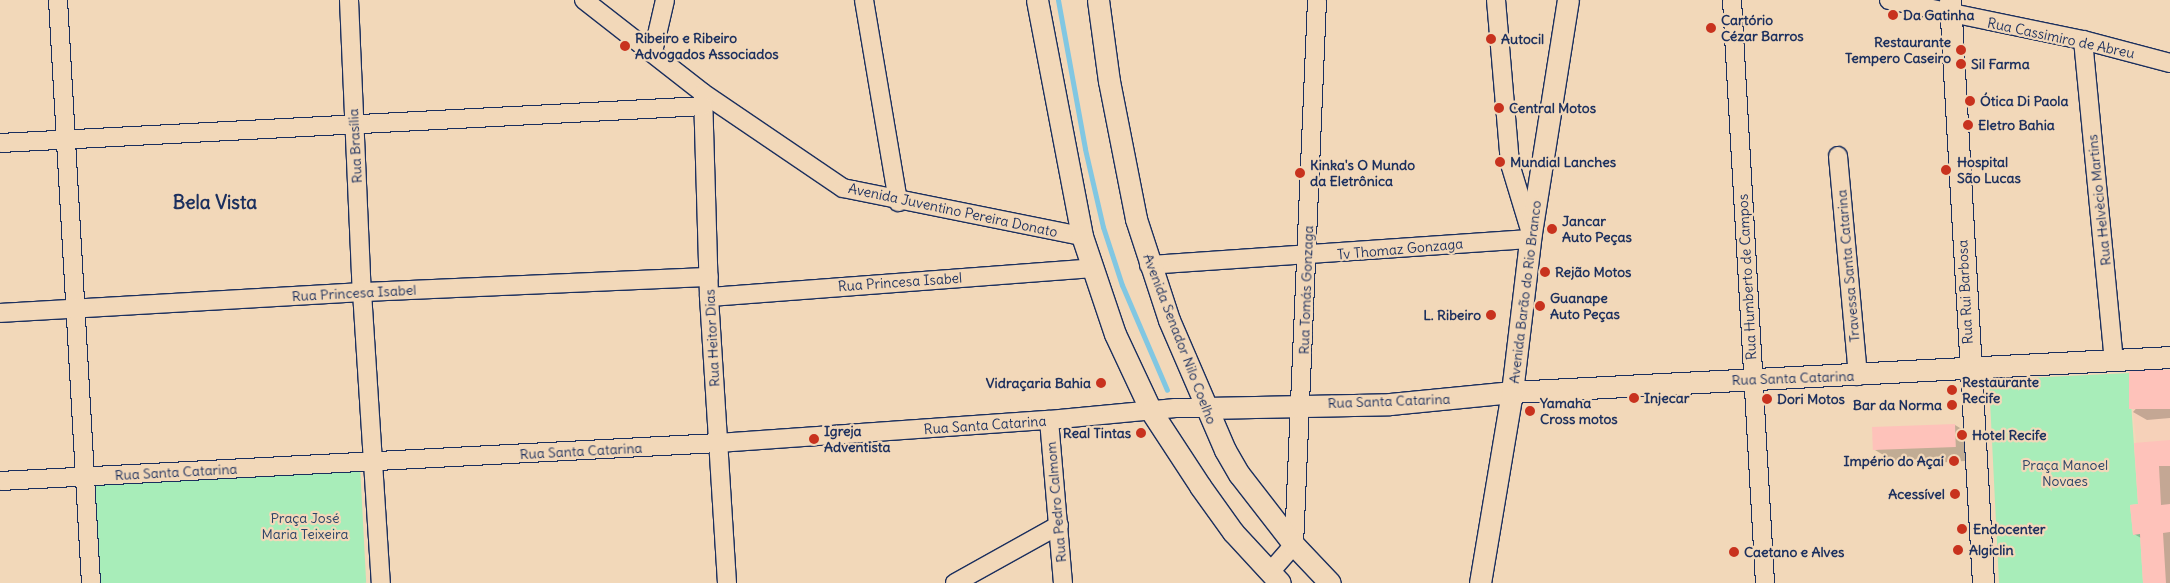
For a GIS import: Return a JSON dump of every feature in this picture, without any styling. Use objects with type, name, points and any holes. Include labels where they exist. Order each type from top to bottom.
[{"type":"main road","points":[[1037,0],[1082,236],[1091,268],[1115,334],[1151,411],[1233,532],[1275,577]]},
{"type":"main road","name":"Avenida Senador Nilo Coelho","points":[[1098,0],[1123,156],[1149,265],[1206,408],[1239,474],[1294,545],[1330,583]]},
{"type":"main road","name":"Avenida Barão do Rio Branco","points":[[1480,583],[1512,392],[1531,236],[1568,0]]},
{"type":"main road","name":"Rua Rui Barbosa","points":[[1951,8],[1969,369],[1983,583]]},
{"type":"main road","name":"Rua Santa Catarina","points":[[1206,408],[1302,404],[1390,404],[1512,392],[1858,376],[2170,357]]},
{"type":"street","points":[[58,0],[91,583]]},
{"type":"street","name":"Rua Brasília","points":[[349,0],[353,124],[362,292],[381,583]]},
{"type":"street","name":"Avenida Juventino Pereira Donato","points":[[584,0],[653,52],[703,100],[843,188],[898,202],[1082,236]]},
{"type":"street","points":[[653,52],[665,0]]},
{"type":"street","points":[[864,0],[898,202]]},
{"type":"street","name":"Rua Tomás Gonzaga","points":[[1294,545],[1302,404],[1317,0]]},
{"type":"street","points":[[1496,0],[1510,164],[1531,236]]},
{"type":"street","name":"Rua Humberto de Campos","points":[[1732,0],[1752,380],[1765,583]]},
{"type":"street","name":"Rua Cassimiro de Abreu","points":[[1888,0],[1951,8],[2170,63]]},
{"type":"street","name":"Rua Helvècio Martins","points":[[2083,40],[2114,360]]},
{"type":"street","points":[[0,143],[353,124],[703,100]]},
{"type":"street","name":"Rua Heitor Dias","points":[[703,100],[709,297],[727,583]]},
{"type":"street","name":"Travessa Santa Catarina","points":[[1838,156],[1858,376]]},
{"type":"street","name":"Tv Thomaz Gonzaga","points":[[1149,265],[1307,257],[1531,236]]},
{"type":"street","name":"Rua Princesa Isabel","points":[[709,297],[1091,268]]},
{"type":"street","name":"Rua Princesa Isabel","points":[[0,313],[362,292],[709,277]]},
{"type":"street","name":"Rua Santa Catarina","points":[[0,481],[373,463],[718,443],[1206,408]]},
{"type":"street","name":"Rua Pedro Calmom","points":[[1049,420],[1064,583]]},
{"type":"street","points":[[955,583],[1059,525]]},
{"type":"street","points":[[1275,577],[1294,545]]},
{"type":"shaded area","points":[[2170,369],[2170,583],[2143,583],[2140,534],[2133,535],[2130,505],[2138,504],[2136,442],[2129,373]]},
{"type":"green space","name":"Praça Manoel Novaes","points":[[2129,373],[2138,504],[2130,505],[2133,534],[2140,534],[2143,583],[1999,583],[1989,380]]},
{"type":"green space","name":"Praça José Maria Teixeira","points":[[360,465],[366,583],[97,583],[91,479]]},
{"type":"building","points":[[2129,370],[2170,370],[2170,409],[2129,409]]},
{"type":"building","points":[[1955,424],[1956,447],[1873,450],[1872,427]]},
{"type":"building","points":[[2170,440],[2170,466],[2159,466],[2161,505],[2170,504],[2170,532],[2163,533],[2166,583],[2143,583],[2140,534],[2133,535],[2130,505],[2138,504],[2134,443]]},
{"type":"waterway","points":[[1058,0],[1085,149],[1103,227],[1122,285],[1167,390]]},
{"type":"place","name":"Da Gatinha","points":[[1893,15]]},
{"type":"place","name":"Cartório Cézar Barros","points":[[1711,28]]},
{"type":"place","name":"Autocil","points":[[1491,39]]},
{"type":"place","name":"Ribeiro e Ribeiro Advogados Associados","points":[[625,46]]},
{"type":"place","name":"Restaurante Tempero Caseiro","points":[[1961,50]]},
{"type":"place","name":"Sil Farma","points":[[1961,64]]},
{"type":"place","name":"Ótica Di Paola","points":[[1970,101]]},
{"type":"place","name":"Central Motos","points":[[1499,108]]},
{"type":"place","name":"Eletro Bahia","points":[[1968,125]]},
{"type":"place","name":"Mundial Lanches","points":[[1500,162]]},
{"type":"place","name":"Hospital São Lucas","points":[[1946,170]]},
{"type":"place","name":"Kinka's O Mundo da Eletrônica","points":[[1300,173]]},
{"type":"place","name":"Jancar Auto Peças","points":[[1552,229]]},
{"type":"place","name":"Rejão Motos","points":[[1545,272]]},
{"type":"place","name":"Guanape Auto Peças","points":[[1540,306]]},
{"type":"place","name":"L. Ribeiro","points":[[1491,315]]},
{"type":"place","name":"Vidraçaria Bahia","points":[[1101,383]]},
{"type":"place","name":"Restaurante Recife","points":[[1952,390]]},
{"type":"place","name":"Injecar","points":[[1634,398]]},
{"type":"place","name":"Dori Motos","points":[[1767,399]]},
{"type":"place","name":"Bar da Norma","points":[[1952,405]]},
{"type":"place","name":"Yamaha Cross motos","points":[[1530,411]]},
{"type":"place","name":"Real Tintas","points":[[1141,433]]},
{"type":"place","name":"Hotel Recife","points":[[1962,435]]},
{"type":"place","name":"Igreja Adventista","points":[[814,439]]},
{"type":"place","name":"Império do Açaí","points":[[1954,461]]},
{"type":"place","name":"Acessível","points":[[1955,494]]},
{"type":"place","name":"Endocenter","points":[[1962,529]]},
{"type":"place","name":"Algiclin","points":[[1958,550]]},
{"type":"place","name":"Caetano e Alves","points":[[1734,552]]},
{"type":"district","name":"Bela Vista","points":[[215,203]]}]
